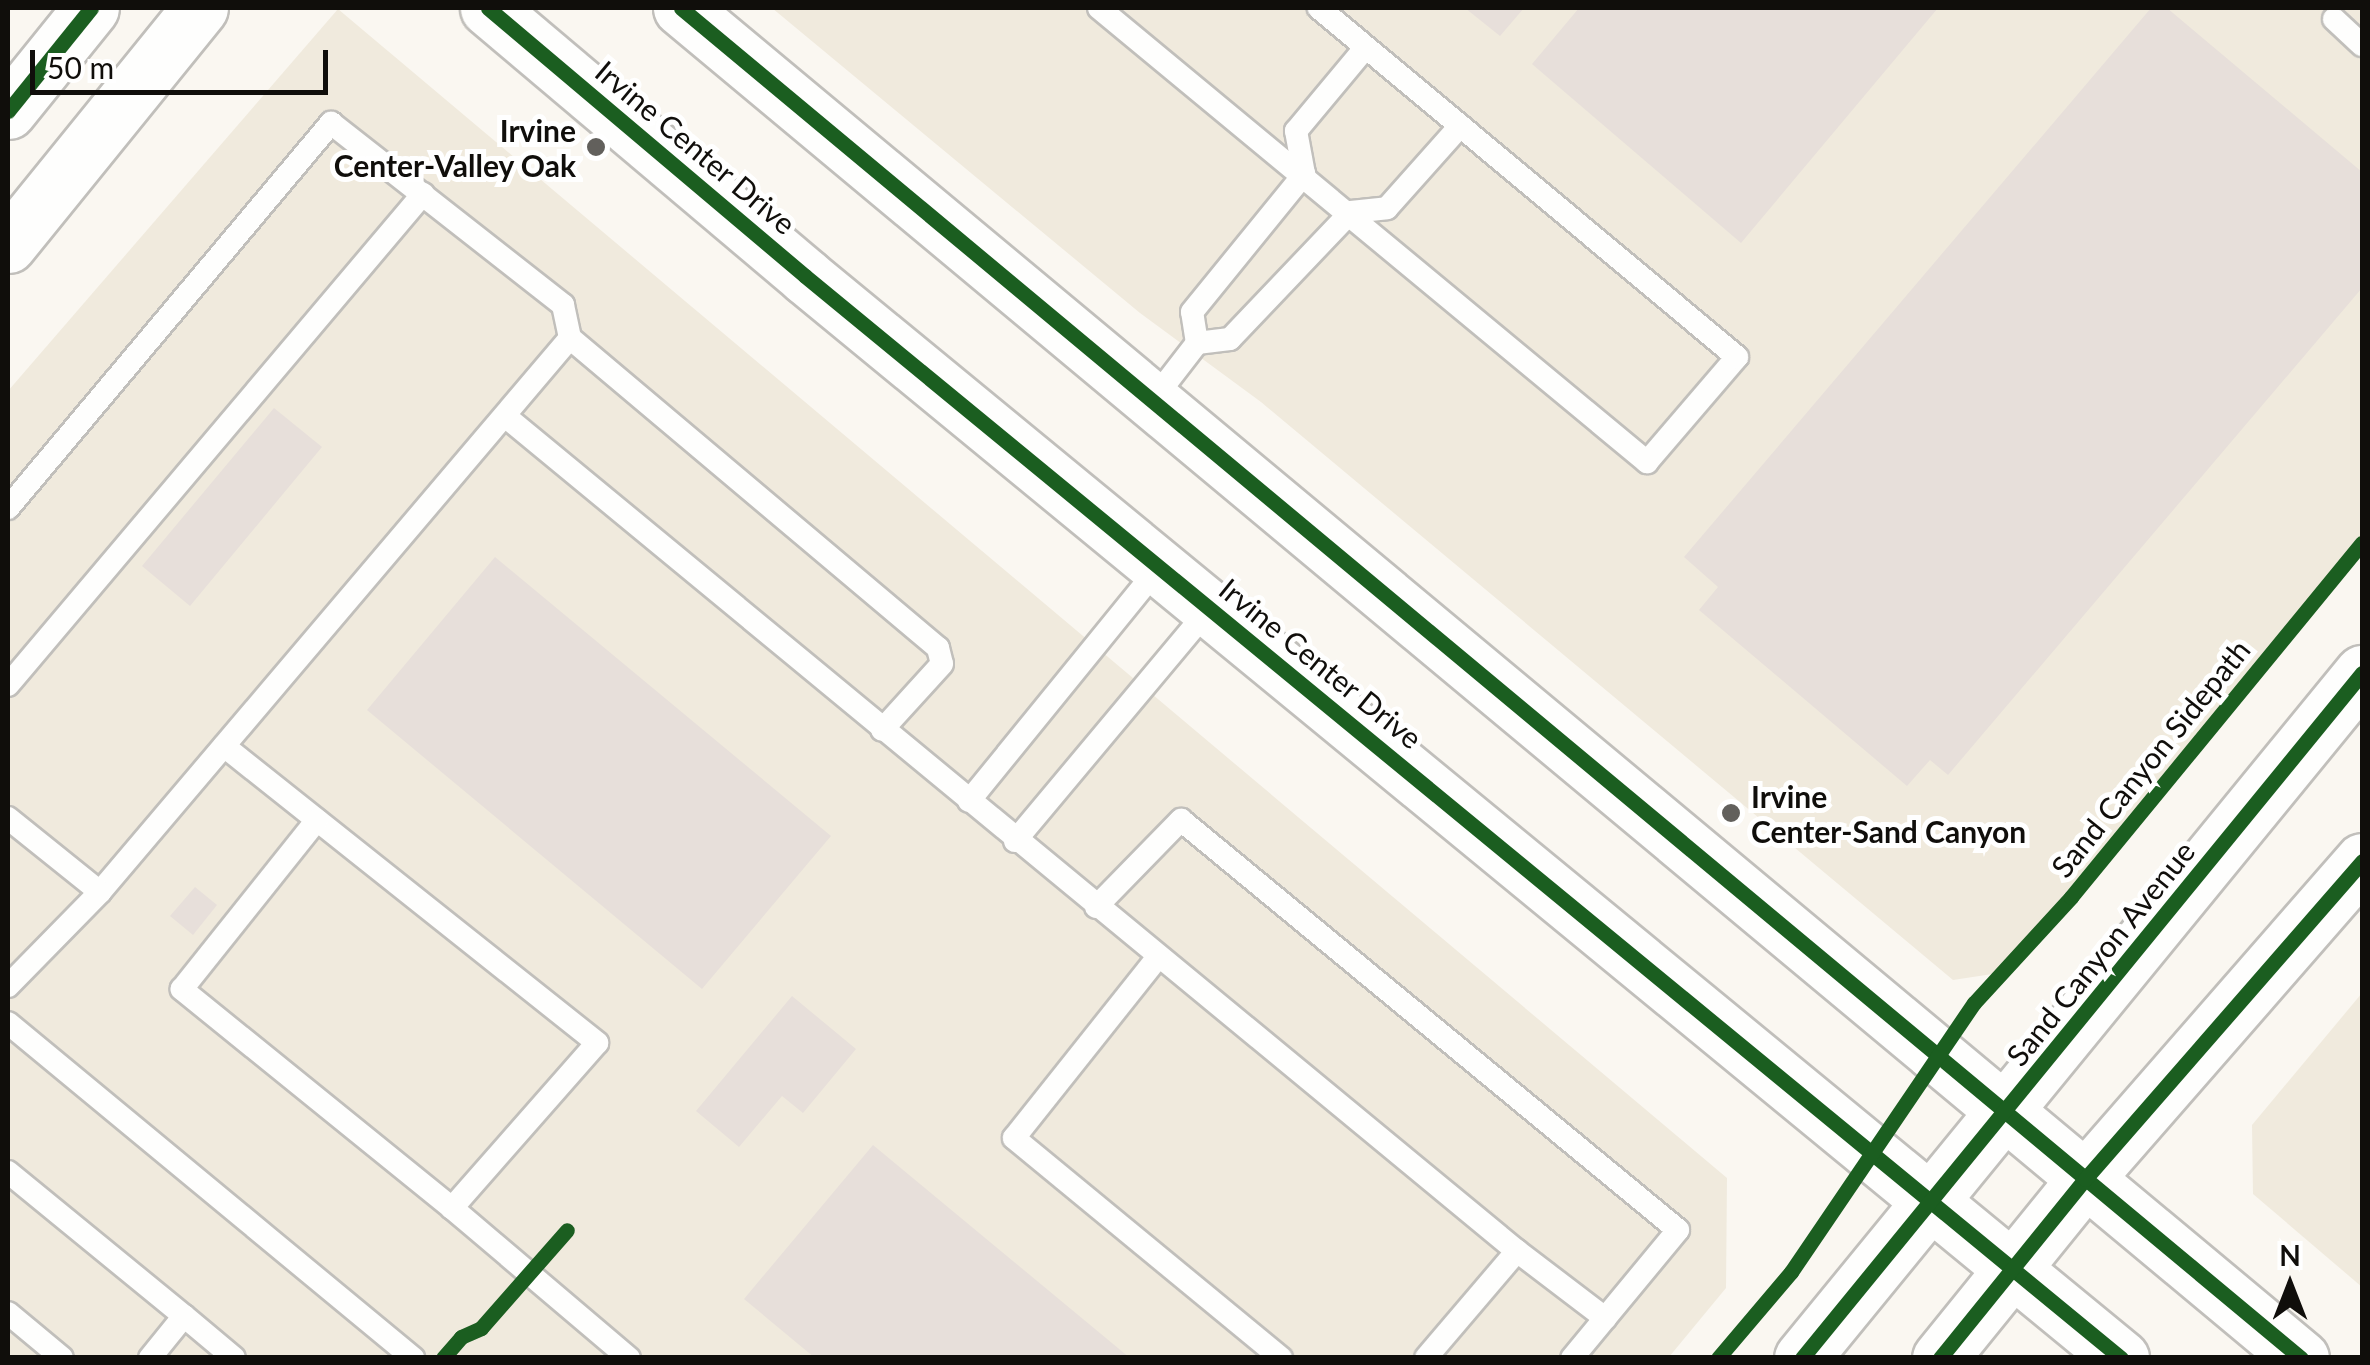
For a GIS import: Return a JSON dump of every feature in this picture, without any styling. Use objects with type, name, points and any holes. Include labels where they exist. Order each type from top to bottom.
[{"type":"main road","points":[[8,111],[90,8]]},
{"type":"main road","points":[[8,245],[200,8]]},
{"type":"main road","name":"Irvine Center Drive","points":[[488,8],[2121,1358]]},
{"type":"main road","points":[[681,8],[2301,1358]]},
{"type":"main road","name":"Sand Canyon Avenue","points":[[1802,1358],[2007,1112],[2362,673]]},
{"type":"main road","points":[[1940,1358],[2085,1179],[2362,862]]},
{"type":"lane","points":[[1099,8],[1351,212],[1646,462],[1737,357],[1318,8]]},
{"type":"lane","points":[[2334,20],[2362,45]]},
{"type":"lane","points":[[1197,344],[1192,312],[1304,174],[1296,131],[1366,46]]},
{"type":"lane","points":[[8,508],[331,123],[563,305],[570,338],[938,648],[942,664],[882,730]]},
{"type":"lane","points":[[1154,400],[1197,344],[1230,340],[1351,212],[1387,208],[1460,126]]},
{"type":"lane","points":[[8,685],[423,194]]},
{"type":"lane","points":[[8,986],[16,960],[100,892],[570,338]]},
{"type":"lane","points":[[505,416],[1096,907],[1605,1318]]},
{"type":"lane","points":[[970,801],[1160,567]]},
{"type":"lane","points":[[1016,841],[1210,608]]},
{"type":"lane","points":[[224,746],[596,1043],[452,1208]]},
{"type":"lane","points":[[8,818],[100,892]]},
{"type":"lane","points":[[317,820],[182,989],[629,1358]]},
{"type":"lane","points":[[1096,907],[1181,820],[1678,1230],[1572,1358]]},
{"type":"lane","points":[[1158,957],[1014,1138],[1281,1358]]},
{"type":"lane","points":[[8,1023],[412,1358]]},
{"type":"lane","points":[[8,1172],[234,1358]]},
{"type":"lane","points":[[1426,1358],[1518,1251]]},
{"type":"lane","points":[[8,1313],[62,1358]]},
{"type":"lane","points":[[150,1358],[184,1316]]},
{"type":"shaded area","points":[[772,8],[2362,8],[2362,536],[1999,973],[1953,980],[1261,402],[1140,313]]},
{"type":"shaded area","points":[[338,9],[1727,1178],[1726,1288],[1669,1357],[8,1358],[8,391]]},
{"type":"shaded area","points":[[2362,993],[2362,1287],[2253,1194],[2252,1125]]},
{"type":"building","points":[[1465,8],[1524,8],[1500,36]]},
{"type":"building","points":[[1579,8],[1938,8],[1741,243],[1532,64]]},
{"type":"building","points":[[2151,8],[2167,8],[2362,172],[2362,288],[1948,775],[1930,760],[1907,786],[1699,610],[1718,587],[1684,557]]},
{"type":"building","points":[[274,408],[322,447],[190,606],[142,566]]},
{"type":"building","points":[[495,557],[831,836],[702,989],[367,710]]},
{"type":"building","points":[[195,887],[217,905],[193,935],[170,916]]},
{"type":"building","points":[[792,996],[856,1049],[803,1113],[782,1096],[739,1147],[696,1111]]},
{"type":"building","points":[[873,1145],[1130,1358],[815,1358],[744,1299]]},
{"type":"cycle path","points":[[8,111],[91,8]]},
{"type":"cycle path","points":[[488,8],[805,276],[2121,1358]]},
{"type":"cycle path","points":[[681,8],[2301,1358]]},
{"type":"cycle path","name":"Sand Canyon Sidepath","points":[[1718,1358],[1791,1272],[1974,1003],[2071,897],[2362,543]]},
{"type":"cycle path","points":[[1802,1358],[2362,673]]},
{"type":"cycle path","points":[[1940,1358],[2085,1179],[2362,861]]},
{"type":"cycle path","points":[[443,1358],[461,1337],[481,1328],[567,1230]]},
{"type":"place","name":"Irvine Center-Valley Oak","points":[[596,147]]},
{"type":"place","name":"Irvine Center-Sand Canyon","points":[[1731,813]]}]
